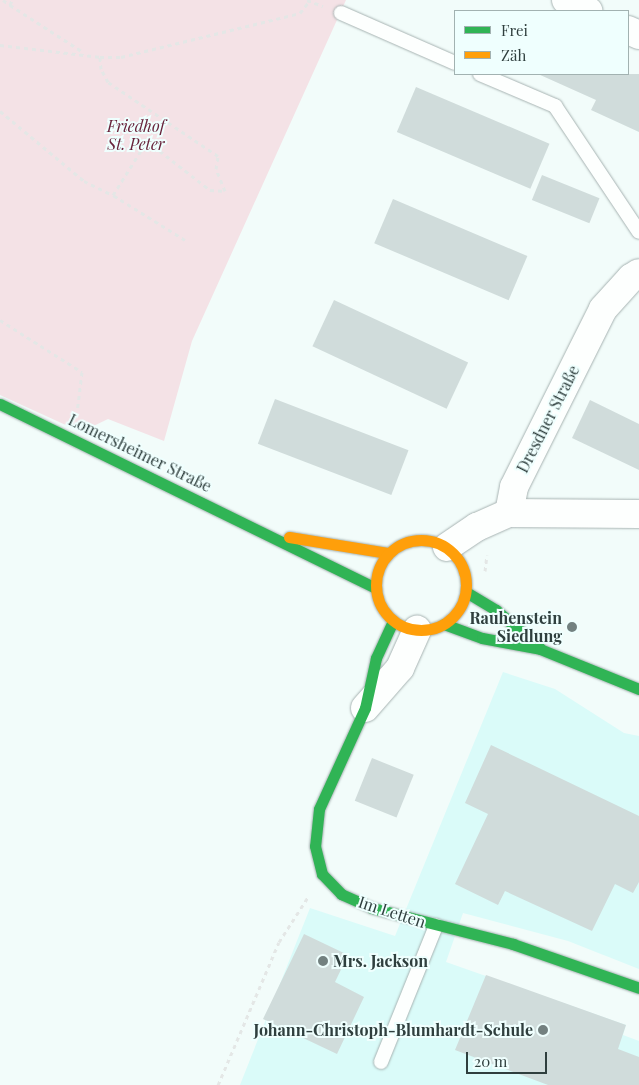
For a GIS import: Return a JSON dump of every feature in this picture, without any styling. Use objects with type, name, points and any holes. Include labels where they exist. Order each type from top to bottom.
[{"type":"street","points":[[566,0],[587,10]]},
{"type":"street","name":"Dresdner Straße","points":[[510,513],[514,487],[603,309],[631,278],[639,274]]},
{"type":"street","name":"Lomersheimer Straße","points":[[0,404],[375,588]]},
{"type":"street","points":[[447,548],[477,527],[510,513],[639,514]]},
{"type":"street","name":"Lomersheimer Straße","points":[[266,533],[388,553]]},
{"type":"street","points":[[444,624],[458,610],[466,592],[463,567],[447,548],[423,539],[398,545],[388,553],[378,569],[375,588],[384,612],[405,625],[444,624],[482,638],[540,648],[639,690]]},
{"type":"street","points":[[466,592],[496,610],[540,648]]},
{"type":"street","name":"Im Letten","points":[[405,625],[400,668],[365,708],[319,809],[315,846],[322,874],[341,894],[356,901],[436,926],[513,944],[639,988]]},
{"type":"lane","points":[[341,13],[454,63]]},
{"type":"lane","points":[[482,75],[555,106],[639,232]]},
{"type":"lane","points":[[381,1062],[436,926]]},
{"type":"path","points":[[3,0],[87,54]]},
{"type":"path","points":[[10,5],[12,0]]},
{"type":"path","points":[[0,45],[100,57],[120,57],[300,13],[310,0]]},
{"type":"path","points":[[100,57],[101,69],[108,82],[218,156],[216,169],[225,191],[210,190],[147,141],[113,195]]},
{"type":"path","points":[[0,111],[71,171],[185,240]]},
{"type":"path","points":[[0,320],[82,372],[74,439]]},
{"type":"path","points":[[218,1085],[279,942],[322,874]]},
{"type":"shaded area","points":[[503,672],[555,689],[624,733],[639,736],[639,969],[568,941],[463,913],[446,962],[626,1025],[623,1035],[639,1041],[639,1085],[240,1085],[310,908],[395,936]]},
{"type":"green space","name":"Friedhof St. Peter","points":[[0,0],[346,0],[192,341],[164,441],[108,419],[81,432],[0,395]]},
{"type":"building","points":[[639,74],[639,132],[591,110],[596,100],[540,75]]},
{"type":"building","points":[[416,87],[549,144],[530,189],[397,132]]},
{"type":"building","points":[[542,175],[599,198],[589,223],[532,200]]},
{"type":"building","points":[[393,199],[527,256],[509,300],[374,243]]},
{"type":"building","points":[[334,300],[468,363],[447,409],[312,346]]},
{"type":"building","points":[[275,399],[409,450],[391,495],[258,444]]},
{"type":"building","points":[[590,400],[639,424],[639,470],[572,438]]},
{"type":"building","points":[[491,745],[639,816],[639,882],[633,893],[615,884],[592,931],[505,891],[498,905],[455,884],[488,814],[465,803]]},
{"type":"building","points":[[372,758],[414,775],[396,818],[355,801]]},
{"type":"building","points":[[304,934],[348,955],[335,982],[364,997],[337,1054],[263,1019]]},
{"type":"building","name":"Johann-Christoph-Blumhardt-Schule","points":[[486,975],[626,1025],[618,1049],[639,1057],[639,1085],[548,1085],[455,1050]]},
{"type":"traffic: fast","points":[[0,404],[375,588]]},
{"type":"traffic: fast","points":[[466,592],[496,610],[540,648]]},
{"type":"traffic: fast","points":[[393,621],[376,658],[365,708],[319,809],[315,846],[322,874],[341,894],[372,908],[513,944],[639,988]]},
{"type":"traffic: fast","points":[[444,624],[482,638],[540,649],[639,689]]},
{"type":"traffic: slow","points":[[289,537],[388,553]]},
{"type":"traffic: slow","points":[[421,540],[438,543],[453,553],[463,568],[466,585],[463,602],[453,617],[438,627],[421,630],[404,627],[389,617],[379,602],[376,585],[379,568],[389,553],[404,543],[421,540]]},
{"type":"place","name":"Rauhenstein Siedlung","points":[[572,627]]},
{"type":"place","name":"Mrs. Jackson","points":[[323,961]]},
{"type":"place","name":"Johann-Christoph-Blumhardt-Schule","points":[[543,1030]]}]
